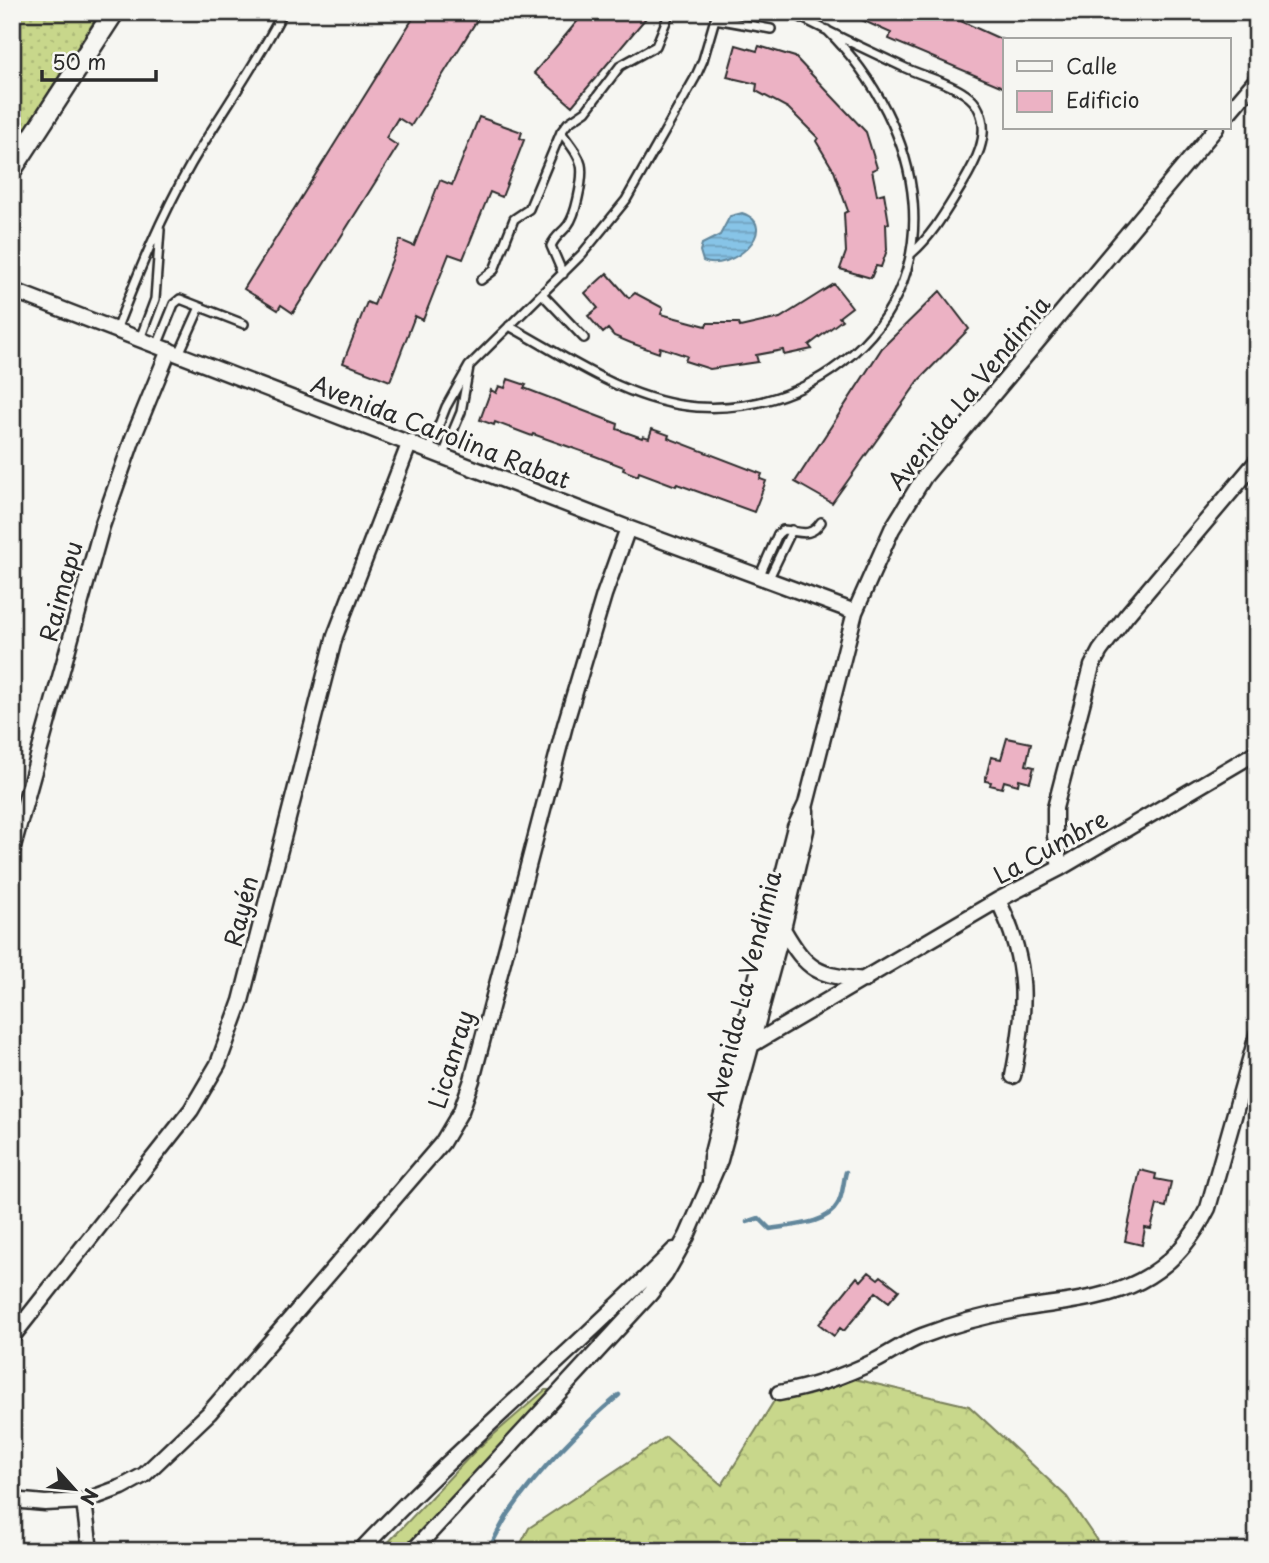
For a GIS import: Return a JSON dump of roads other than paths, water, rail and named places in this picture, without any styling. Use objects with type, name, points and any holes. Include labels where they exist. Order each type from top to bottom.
[{"type":"street","points":[[12,169],[114,12]]},
{"type":"street","points":[[1230,111],[1257,79]]},
{"type":"street","name":"Avenida La Vendimia","points":[[710,1181],[711,1157],[795,827],[806,804],[855,612],[892,528],[924,477],[1214,130]]},
{"type":"street","name":"Avenida Carolina Rabat","points":[[12,290],[628,528],[855,612]]},
{"type":"street","name":"Raimapu","points":[[12,850],[102,527],[168,350]]},
{"type":"street","name":"Rayén","points":[[12,1337],[191,1110],[218,1064],[240,1001],[335,636],[410,442]]},
{"type":"street","points":[[1060,868],[1055,836],[1055,807],[1092,666],[1126,616],[1257,461]]},
{"type":"street","name":"Licanray","points":[[12,1500],[44,1503],[84,1501],[122,1487],[144,1475],[208,1413],[442,1143],[453,1126],[472,1080],[565,725],[604,595],[628,528]]},
{"type":"street","name":"La Cumbre","points":[[737,1053],[1257,752]]},
{"type":"street","name":"Avenida La Vendimia","points":[[413,1551],[615,1334],[665,1275],[687,1236],[720,1160],[753,1045],[806,830],[806,804]]},
{"type":"street","points":[[998,900],[1017,949],[1023,981],[1024,1013],[1013,1076]]},
{"type":"street","points":[[783,929],[798,954],[817,971],[832,976],[865,980]]},
{"type":"street","points":[[779,1393],[816,1386],[873,1362],[921,1336],[1018,1309],[1078,1300],[1127,1287],[1156,1271],[1186,1243],[1208,1208],[1257,1035]]},
{"type":"street","points":[[360,1551],[409,1499],[687,1236]]},
{"type":"street","points":[[542,1374],[615,1334]]},
{"type":"street","points":[[84,1501],[90,1551]]},
{"type":"lane","points":[[116,330],[143,259],[191,164],[283,12]]},
{"type":"lane","points":[[481,280],[494,270],[514,219],[528,209],[561,132],[568,123],[586,111],[620,66],[656,46],[670,12]]},
{"type":"lane","points":[[790,12],[902,67],[958,89],[973,101],[982,118],[984,128],[981,145],[968,175],[945,213],[912,253]]},
{"type":"lane","points":[[429,450],[446,407],[469,366],[563,274],[626,200],[695,78],[716,15],[771,29]]},
{"type":"lane","points":[[509,326],[604,379],[648,397],[694,407],[742,407],[765,403],[785,396],[841,364],[884,321],[902,289],[912,253],[911,189],[902,148],[873,85],[827,30]]},
{"type":"lane","points":[[561,132],[582,162],[584,172],[575,212],[568,226],[555,236],[551,246],[563,274]]},
{"type":"lane","points":[[140,339],[155,299],[160,226]]},
{"type":"lane","points":[[542,294],[584,338]]},
{"type":"lane","points":[[168,350],[174,304],[180,299],[244,324]]},
{"type":"lane","points":[[168,350],[200,307]]},
{"type":"lane","points":[[443,455],[461,412],[469,366]]},
{"type":"lane","points":[[763,579],[778,534],[783,530],[808,533],[815,531],[821,522]]},
{"type":"water","points":[[742,213],[753,220],[757,228],[755,238],[748,247],[726,261],[703,261],[700,251],[702,244],[720,235],[730,216]]},
{"type":"waterway","points":[[747,1222],[759,1218],[770,1229],[825,1217],[839,1202],[846,1172]]},
{"type":"waterway","points":[[488,1551],[509,1513],[546,1466],[619,1395]]}]
